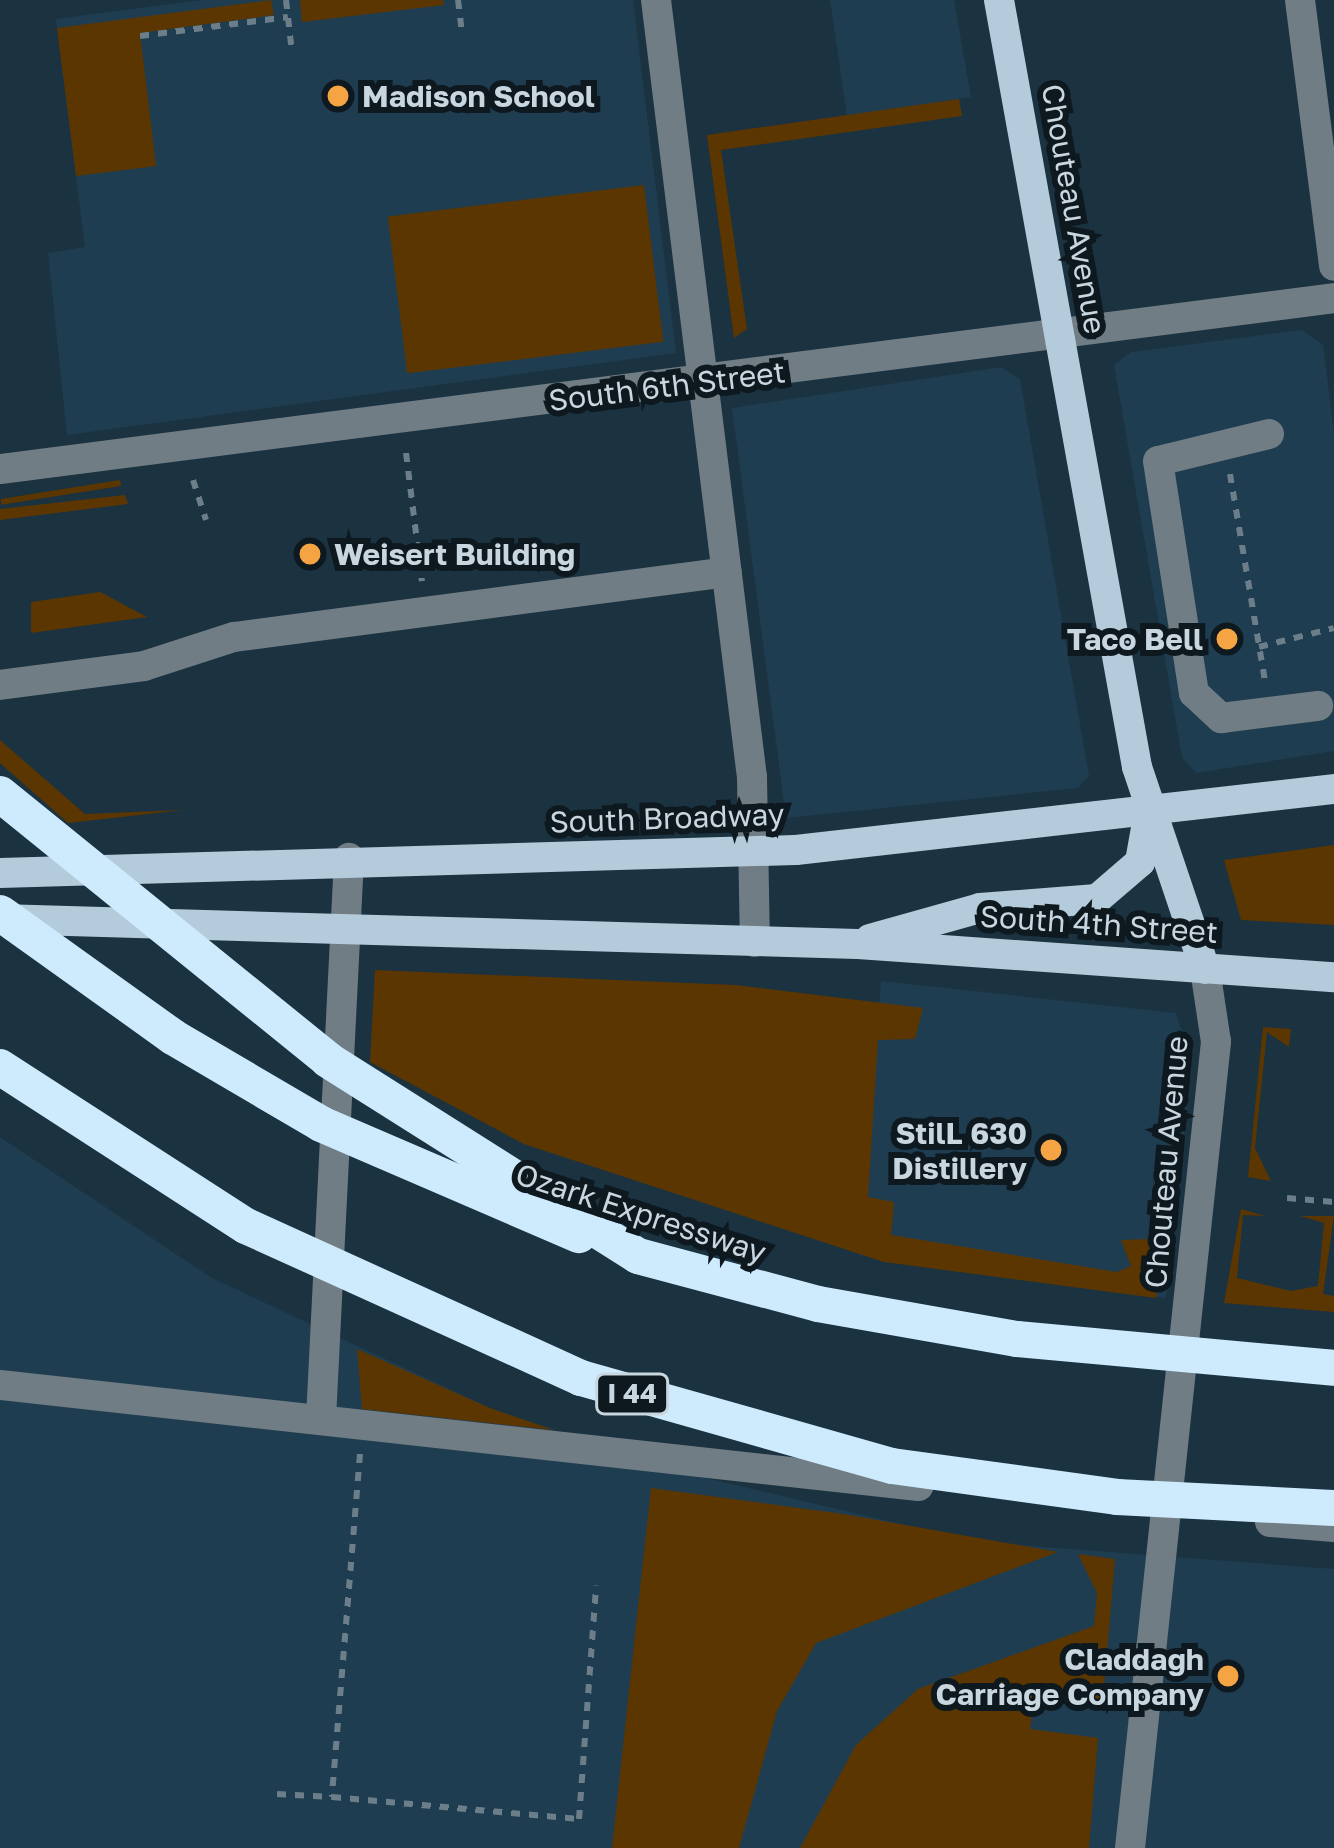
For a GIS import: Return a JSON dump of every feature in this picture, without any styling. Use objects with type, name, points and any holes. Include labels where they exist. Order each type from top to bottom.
[{"type":"highway","points":[[0,794],[328,1060],[638,1256]]},
{"type":"highway","name":"Ozark Expressway","points":[[0,916],[172,1037],[321,1124],[638,1256],[892,1320],[1334,1368]]},
{"type":"highway","name":"I 44","points":[[0,1067],[245,1226],[581,1378],[892,1466],[1117,1497],[1334,1508]]},
{"type":"main road","name":"Chouteau Avenue","points":[[999,0],[1148,811],[1205,969]]},
{"type":"main road","name":"South Broadway","points":[[0,873],[349,858],[756,852],[1334,789]]},
{"type":"main road","points":[[0,916],[858,944],[959,912],[1097,899],[1140,862],[1148,811]]},
{"type":"main road","name":"South 4th Street","points":[[858,944],[1334,977]]},
{"type":"street","points":[[656,0],[727,572],[756,852],[755,942]]},
{"type":"street","points":[[1300,0],[1334,266]]},
{"type":"street","name":"South 6th Street","points":[[0,469],[1061,337],[1334,298]]},
{"type":"street","points":[[1269,434],[1165,454],[1156,472],[1198,706],[1221,718],[1318,706]]},
{"type":"street","points":[[0,686],[426,612],[727,572]]},
{"type":"street","points":[[321,1419],[349,858]]},
{"type":"street","name":"Chouteau Avenue","points":[[1130,1848],[1216,1042],[1205,969]]},
{"type":"street","points":[[0,1385],[1334,1527]]},
{"type":"path","points":[[286,0],[292,52]]},
{"type":"path","points":[[458,0],[462,31]]},
{"type":"path","points":[[140,36],[288,17]]},
{"type":"path","points":[[1225,441],[1268,695]]},
{"type":"path","points":[[406,453],[426,612]]},
{"type":"path","points":[[193,480],[206,520]]},
{"type":"path","points":[[1259,647],[1334,628]]},
{"type":"path","points":[[1287,1198],[1334,1202]]},
{"type":"path","points":[[332,1797],[360,1450]]},
{"type":"path","points":[[277,1794],[579,1819],[596,1586]]},
{"type":"shaded area","points":[[202,0],[633,0],[676,353],[67,435],[48,253],[85,247],[56,19]]},
{"type":"shaded area","points":[[271,0],[274,15],[140,33],[156,166],[76,176],[57,28]]},
{"type":"shaded area","points":[[300,0],[443,0],[444,5],[302,22]]},
{"type":"shaded area","points":[[830,0],[954,0],[971,97],[847,116]]},
{"type":"shaded area","points":[[959,99],[962,116],[721,150],[747,329],[734,338],[707,135]]},
{"type":"shaded area","points":[[644,185],[663,342],[407,373],[388,216]]},
{"type":"shaded area","points":[[1302,330],[1323,345],[1334,433],[1334,751],[1196,773],[1182,757],[1114,365],[1131,352]]},
{"type":"shaded area","points":[[1001,367],[1020,379],[1089,776],[1078,788],[786,818],[732,408]]},
{"type":"shaded area","points":[[120,480],[121,486],[1,505],[0,499]]},
{"type":"shaded area","points":[[125,495],[128,504],[0,520],[0,509]]},
{"type":"shaded area","points":[[100,592],[147,617],[31,633],[31,602]]},
{"type":"shaded area","points":[[0,740],[85,814],[184,810],[68,823],[0,763]]},
{"type":"shaded area","points":[[1334,845],[1334,925],[1241,920],[1224,860]]},
{"type":"shaded area","points":[[375,970],[735,985],[923,1008],[915,1039],[878,1040],[868,1197],[894,1202],[891,1235],[1117,1272],[1131,1266],[1121,1240],[1150,1239],[1152,1209],[1164,1247],[1156,1298],[884,1262],[524,1144],[370,1062]]},
{"type":"shaded area","points":[[881,981],[1176,1013],[1192,1065],[1166,1298],[858,1255]]},
{"type":"shaded area","points":[[1263,1027],[1291,1029],[1289,1047],[1267,1032],[1255,1148],[1271,1181],[1248,1177]]},
{"type":"shaded area","points":[[0,1137],[212,1278],[490,1408],[667,1469],[977,1542],[1334,1569],[1334,1848],[0,1848]]},
{"type":"shaded area","points":[[1241,1209],[1265,1216],[1243,1215],[1237,1278],[1291,1291],[1318,1286],[1324,1223],[1300,1216],[1334,1216],[1323,1294],[1334,1296],[1334,1312],[1224,1303]]},
{"type":"shaded area","points":[[357,1349],[490,1408],[554,1430],[362,1409]]},
{"type":"shaded area","points":[[651,1488],[843,1514],[1058,1552],[816,1643],[777,1711],[739,1848],[612,1848]]},
{"type":"shaded area","points":[[1078,1554],[1115,1559],[1103,1699],[1035,1691],[1030,1729],[1098,1738],[1089,1848],[800,1848],[856,1745],[918,1689],[1094,1626],[1097,1593]]},
{"type":"place","name":"Madison School","points":[[338,96]]},
{"type":"place","name":"Weisert Building","points":[[310,554]]},
{"type":"place","name":"Taco Bell","points":[[1227,639]]},
{"type":"place","name":"StilL 630 Distillery","points":[[1051,1150]]},
{"type":"place","name":"Claddagh Carriage Company","points":[[1228,1676]]}]
